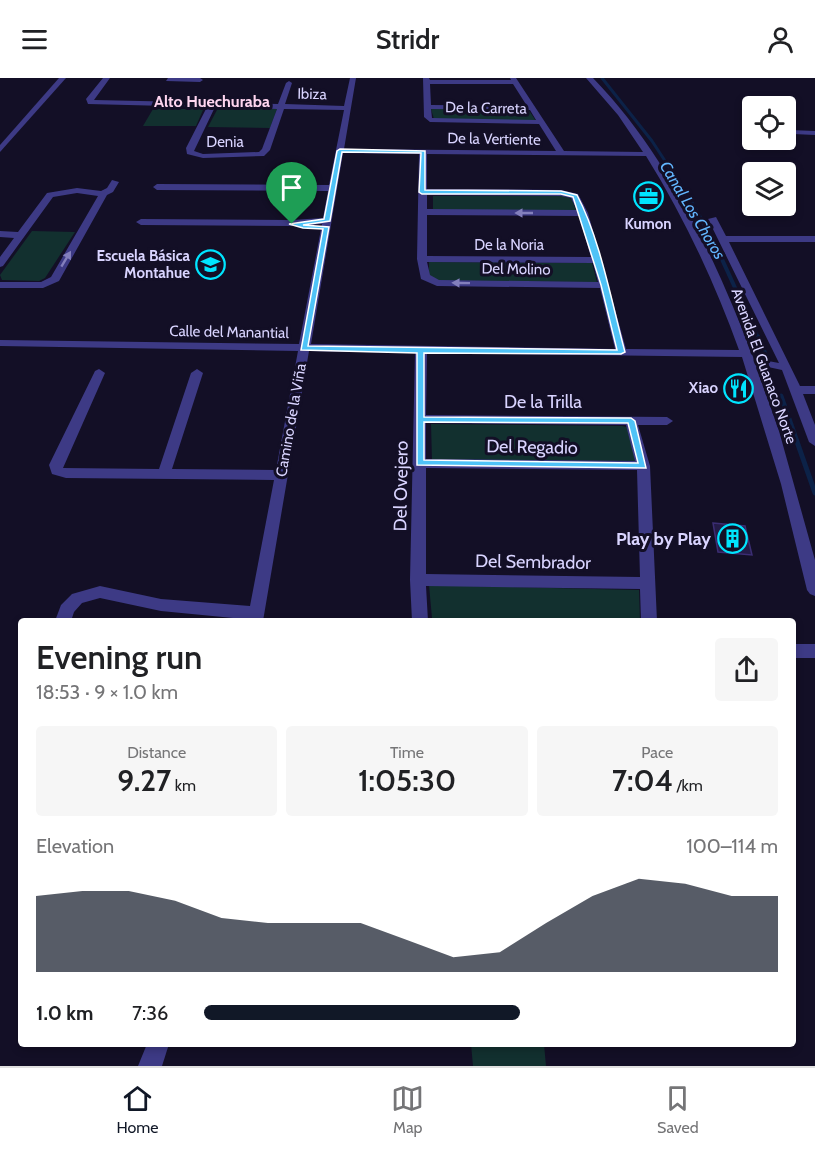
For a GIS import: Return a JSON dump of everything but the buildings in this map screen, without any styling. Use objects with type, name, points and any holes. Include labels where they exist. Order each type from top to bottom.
[{"type":"street","points":[[0,150],[63,78]]},
{"type":"street","name":"Ibiza","points":[[107,78],[90,99],[91,102],[347,108]]},
{"type":"street","name":"Camino de la Viña","points":[[256,617],[353,78]]},
{"type":"street","name":"Avenida El Guanaco Norte","points":[[589,78],[624,120],[648,154],[704,253],[751,366],[779,451],[815,587]]},
{"type":"street","points":[[168,80],[201,79]]},
{"type":"street","points":[[196,88],[201,79]]},
{"type":"street","points":[[533,108],[427,107],[426,80],[514,80],[543,122],[561,153]]},
{"type":"street","points":[[282,107],[289,83]]},
{"type":"street","points":[[187,105],[191,96]]},
{"type":"street","name":"Denia","points":[[212,105],[190,148],[190,152],[195,155],[252,156],[264,153],[282,107]]},
{"type":"street","name":"De la Carreta","points":[[427,107],[430,120],[543,122]]},
{"type":"street","points":[[796,132],[815,133]]},
{"type":"street","name":"De la Vertiente","points":[[340,151],[648,154]]},
{"type":"street","points":[[422,259],[423,152]]},
{"type":"street","points":[[0,264],[50,195],[59,192],[102,194],[110,190],[116,182]]},
{"type":"street","points":[[157,187],[333,188]]},
{"type":"street","points":[[422,192],[572,195],[577,198],[597,260],[621,352]]},
{"type":"street","points":[[0,285],[47,284],[55,279],[102,198],[102,194]]},
{"type":"street","points":[[422,212],[583,213]]},
{"type":"street","name":"Avenida El Guanaco Norte","points":[[713,219],[787,368],[815,442]]},
{"type":"street","points":[[141,222],[303,226],[326,224]]},
{"type":"street","points":[[0,234],[19,237]]},
{"type":"street","points":[[0,239],[19,237]]},
{"type":"street","points":[[724,239],[815,239]]},
{"type":"street","name":"De la Noria","points":[[422,259],[597,260]]},
{"type":"street","name":"Del Molino","points":[[422,259],[424,277],[437,283],[604,285]]},
{"type":"street","points":[[44,297],[50,288],[47,284]]},
{"type":"street","name":"Calle del Manantial","points":[[0,343],[746,354]]},
{"type":"street","name":"Del Ovejero","points":[[420,618],[418,580],[421,351]]},
{"type":"street","points":[[751,366],[768,364],[787,368]]},
{"type":"street","points":[[99,373],[56,468],[66,473],[281,475]]},
{"type":"street","points":[[164,474],[197,373]]},
{"type":"street","points":[[795,390],[815,390]]},
{"type":"street","name":"De la Trilla","points":[[420,419],[667,421]]},
{"type":"street","points":[[631,421],[643,466],[649,618]]},
{"type":"street","name":"Del Regadio","points":[[420,463],[643,466]]},
{"type":"street","name":"Del Sembrador","points":[[418,580],[647,583]]},
{"type":"street","points":[[64,618],[71,604],[77,598],[92,592],[170,607],[256,617]]},
{"type":"street","points":[[796,651],[815,651]]},
{"type":"street","points":[[150,1066],[157,1047]]},
{"type":"green space","points":[[218,108],[277,109],[270,128],[208,127]]},
{"type":"green space","points":[[153,109],[203,110],[196,126],[143,126]]},
{"type":"green space","points":[[431,109],[528,109],[536,121],[434,119]]},
{"type":"green space","points":[[433,196],[564,196],[572,199],[576,211],[433,210]]},
{"type":"green space","points":[[32,231],[75,232],[45,278],[39,281],[2,280],[0,275]]},
{"type":"green space","points":[[429,262],[592,263],[597,282],[438,281],[429,277]]},
{"type":"green space","points":[[431,424],[622,426],[631,428],[635,461],[432,460]]},
{"type":"green space","points":[[429,585],[639,590],[640,618],[432,618]]},
{"type":"green space","points":[[471,1047],[544,1047],[546,1066],[473,1066]]},
{"type":"waterway","name":"Canal Los Choros","points":[[602,78],[652,141],[686,193]]},
{"type":"waterway","name":"Canal Los Choros","points":[[685,191],[715,244],[758,338]]},
{"type":"waterway","name":"Canal Los Choros","points":[[758,337],[765,354]]},
{"type":"waterway","name":"Canal Los Choros","points":[[781,396],[815,493]]},
{"type":"place","name":"Kumon","points":[[648,197]]},
{"type":"place","name":"Escuela Básica Montahue","points":[[211,265]]},
{"type":"place","name":"Xiao","points":[[739,388]]},
{"type":"place","name":"Play by Play","points":[[732,539]]},
{"type":"district","name":"Alto Huechuraba","points":[[212,101]]},
{"type":"route","points":[[292,224],[326,227],[304,349],[421,351],[420,419],[631,421],[634,425],[643,466],[420,463],[420,419],[421,365],[421,351],[621,352],[583,213],[575,196],[561,193],[422,192],[423,152],[340,151],[327,221],[292,224]]}]
